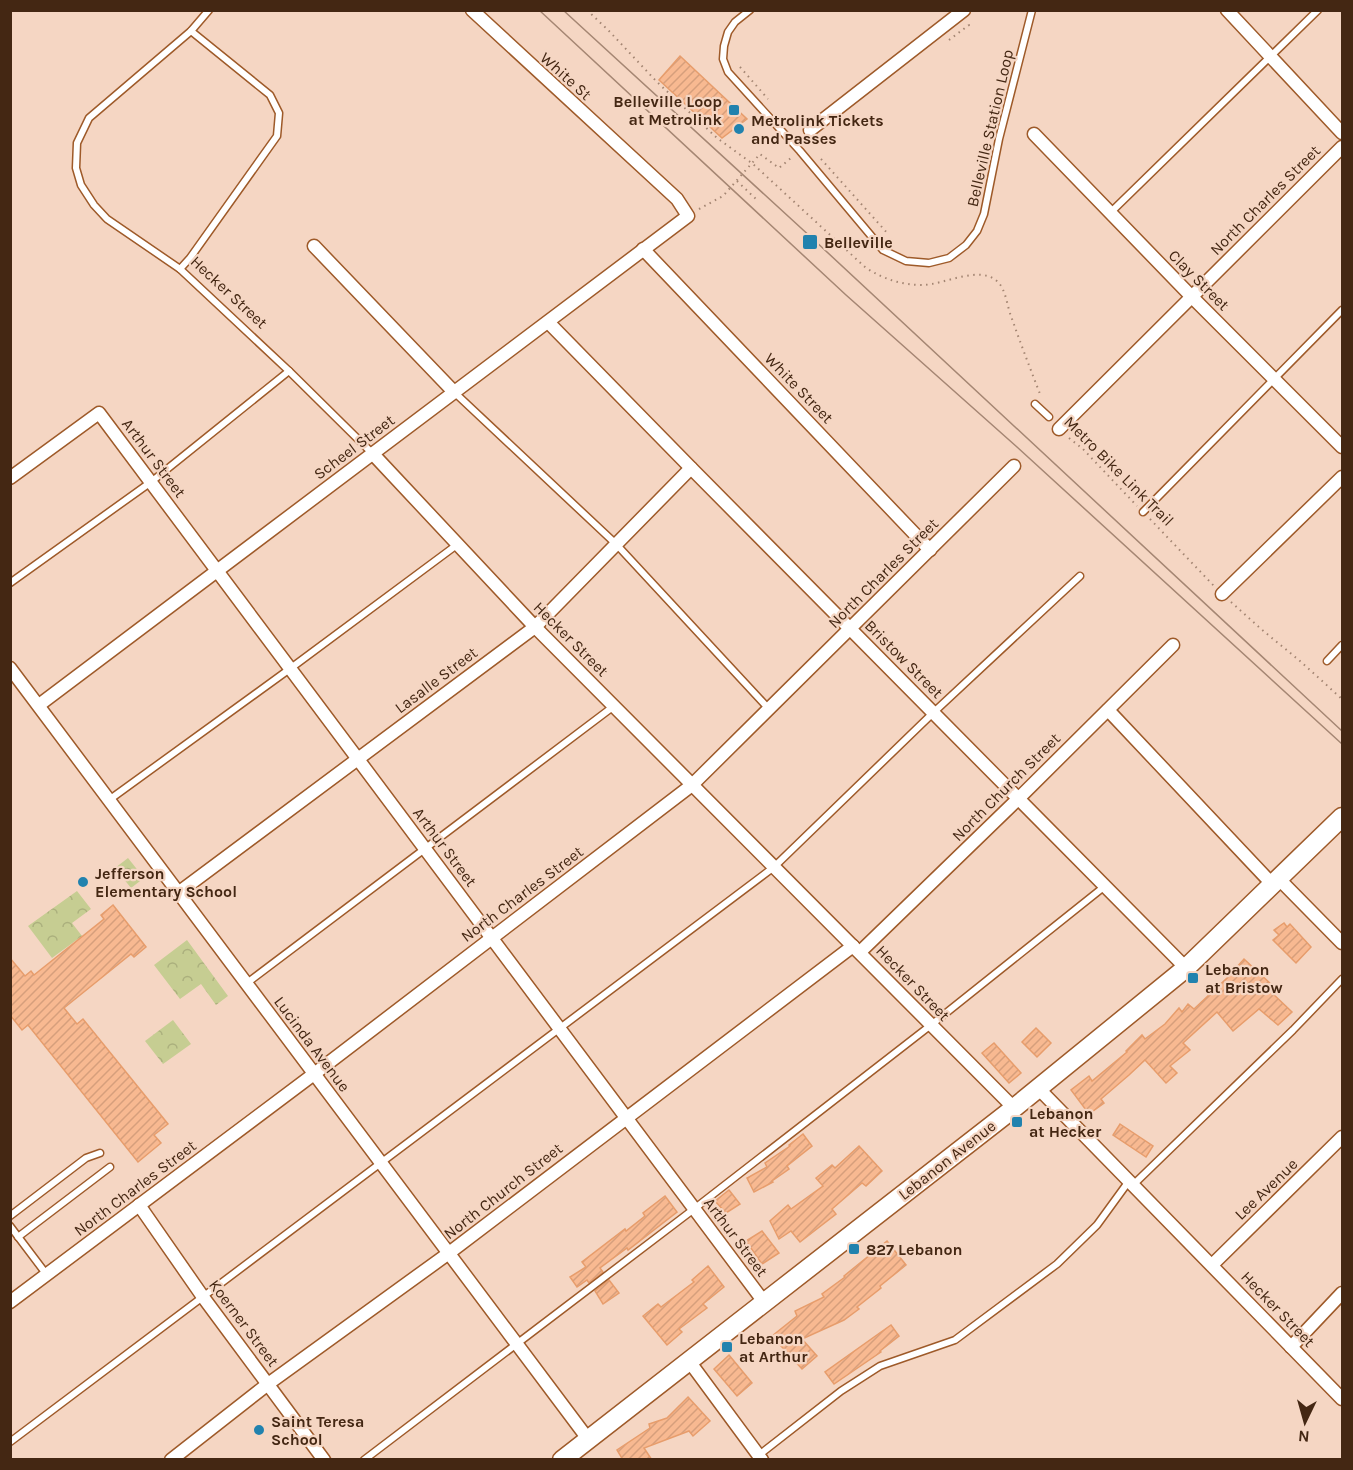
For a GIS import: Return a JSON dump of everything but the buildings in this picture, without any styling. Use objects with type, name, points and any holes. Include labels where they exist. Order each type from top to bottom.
[{"type":"main road","name":"Lebanon Avenue","points":[[562,1460],[1014,1107],[1186,968],[1342,816]]},
{"type":"street","name":"White St","points":[[472,10],[677,199],[688,216]]},
{"type":"street","points":[[810,130],[964,10]]},
{"type":"street","points":[[1227,10],[1342,133]]},
{"type":"street","name":"Clay Street","points":[[1034,134],[1191,297],[1342,447]]},
{"type":"street","name":"North Charles Street","points":[[1059,429],[1342,147]]},
{"type":"street","name":"Scheel Street","points":[[39,705],[688,216]]},
{"type":"street","points":[[314,246],[454,392]]},
{"type":"street","name":"White Street","points":[[643,249],[930,550]]},
{"type":"street","name":"Bristow Street","points":[[548,322],[1186,968]]},
{"type":"street","name":"Arthur Street","points":[[10,478],[99,413],[764,1302]]},
{"type":"street","name":"Hecker Street","points":[[373,454],[535,627],[1014,1107]]},
{"type":"street","name":"North Charles Street","points":[[10,1302],[314,1074],[692,785],[1014,466]]},
{"type":"street","name":"Lasalle Street","points":[[178,894],[535,627],[691,468]]},
{"type":"street","points":[[1222,594],[1342,477]]},
{"type":"street","name":"North Church Street","points":[[171,1460],[268,1384],[449,1253],[626,1118],[857,949],[1019,798],[1173,645]]},
{"type":"street","name":"Lucinda Avenue","points":[[10,668],[588,1439]]},
{"type":"street","points":[[1108,710],[1276,882],[1342,944]]},
{"type":"street","name":"Hecker Street","points":[[1038,1088],[1342,1399]]},
{"type":"street","name":"Lee Avenue","points":[[1212,1265],[1342,1137]]},
{"type":"street","name":"Koerner Street","points":[[140,1205],[203,1297],[324,1460]]},
{"type":"street","points":[[1291,1347],[1342,1293]]},
{"type":"street","points":[[689,1360],[761,1457]]},
{"type":"lane","points":[[180,269],[277,136],[279,113],[270,95],[191,31],[209,10]]},
{"type":"lane","name":"Belleville Station Loop","points":[[750,10],[735,22],[728,32],[723,58],[728,72],[800,151],[883,250],[906,261],[929,263],[949,258],[966,245],[977,231],[984,214],[999,139],[1032,10]]},
{"type":"lane","points":[[1110,213],[1318,10]]},
{"type":"lane","name":"Hecker Street","points":[[191,31],[89,118],[77,143],[76,168],[81,185],[94,205],[107,219],[180,269],[373,454]]},
{"type":"lane","points":[[1143,512],[1342,310]]},
{"type":"lane","points":[[10,583],[151,482],[289,371]]},
{"type":"lane","points":[[454,392],[616,544],[770,709]]},
{"type":"lane","points":[[1035,405],[1049,417]]},
{"type":"lane","points":[[109,800],[458,544]]},
{"type":"lane","points":[[10,1442],[774,867],[934,712],[1080,576]]},
{"type":"lane","points":[[1327,661],[1342,645]]},
{"type":"lane","points":[[246,983],[614,706]]},
{"type":"lane","points":[[364,1460],[694,1209],[1105,886]]},
{"type":"lane","points":[[761,1457],[841,1391],[880,1366],[955,1340],[1057,1264],[1097,1225],[1131,1183],[1293,1030],[1342,979]]},
{"type":"lane","points":[[10,1216],[86,1158],[100,1153]]},
{"type":"lane","points":[[18,1237],[110,1167]]},
{"type":"lane","points":[[10,1226],[47,1275]]},
{"type":"path","name":"Metro Bike Link Trail","points":[[587,10],[657,82],[717,138],[753,164],[866,268],[885,279],[912,285],[933,284],[976,274],[985,275],[998,282],[1003,289],[1024,355],[1049,417]]},
{"type":"path","points":[[688,216],[723,196],[742,175]]},
{"type":"path","points":[[737,182],[757,200]]},
{"type":"path","name":"Metro Bike Link Trail","points":[[1059,429],[1083,449],[1222,594],[1342,699]]},
{"type":"green space","points":[[128,858],[144,878],[131,888],[115,868]]},
{"type":"green space","points":[[77,891],[91,909],[72,923],[82,936],[52,958],[28,926]]},
{"type":"green space","points":[[187,940],[228,996],[216,1005],[201,984],[180,999],[154,965]]},
{"type":"green space","points":[[173,1020],[191,1044],[163,1064],[145,1041]]},
{"type":"tram line","points":[[539,10],[846,295],[1017,447],[1342,744]]},
{"type":"tram line","points":[[563,10],[1342,731]]},
{"type":"place","name":"Belleville Loop at Metrolink","points":[[734,110]]},
{"type":"place","name":"Metrolink Tickets and Passes","points":[[739,129]]},
{"type":"place","name":"Belleville","points":[[810,242]]},
{"type":"place","name":"Jefferson Elementary School","points":[[83,882]]},
{"type":"place","name":"Lebanon at Bristow","points":[[1193,978]]},
{"type":"place","name":"Lebanon at Hecker","points":[[1017,1122]]},
{"type":"place","name":"827 Lebanon","points":[[854,1249]]},
{"type":"place","name":"Lebanon at Arthur","points":[[727,1347]]},
{"type":"place","name":"Saint Teresa School","points":[[259,1430]]}]
